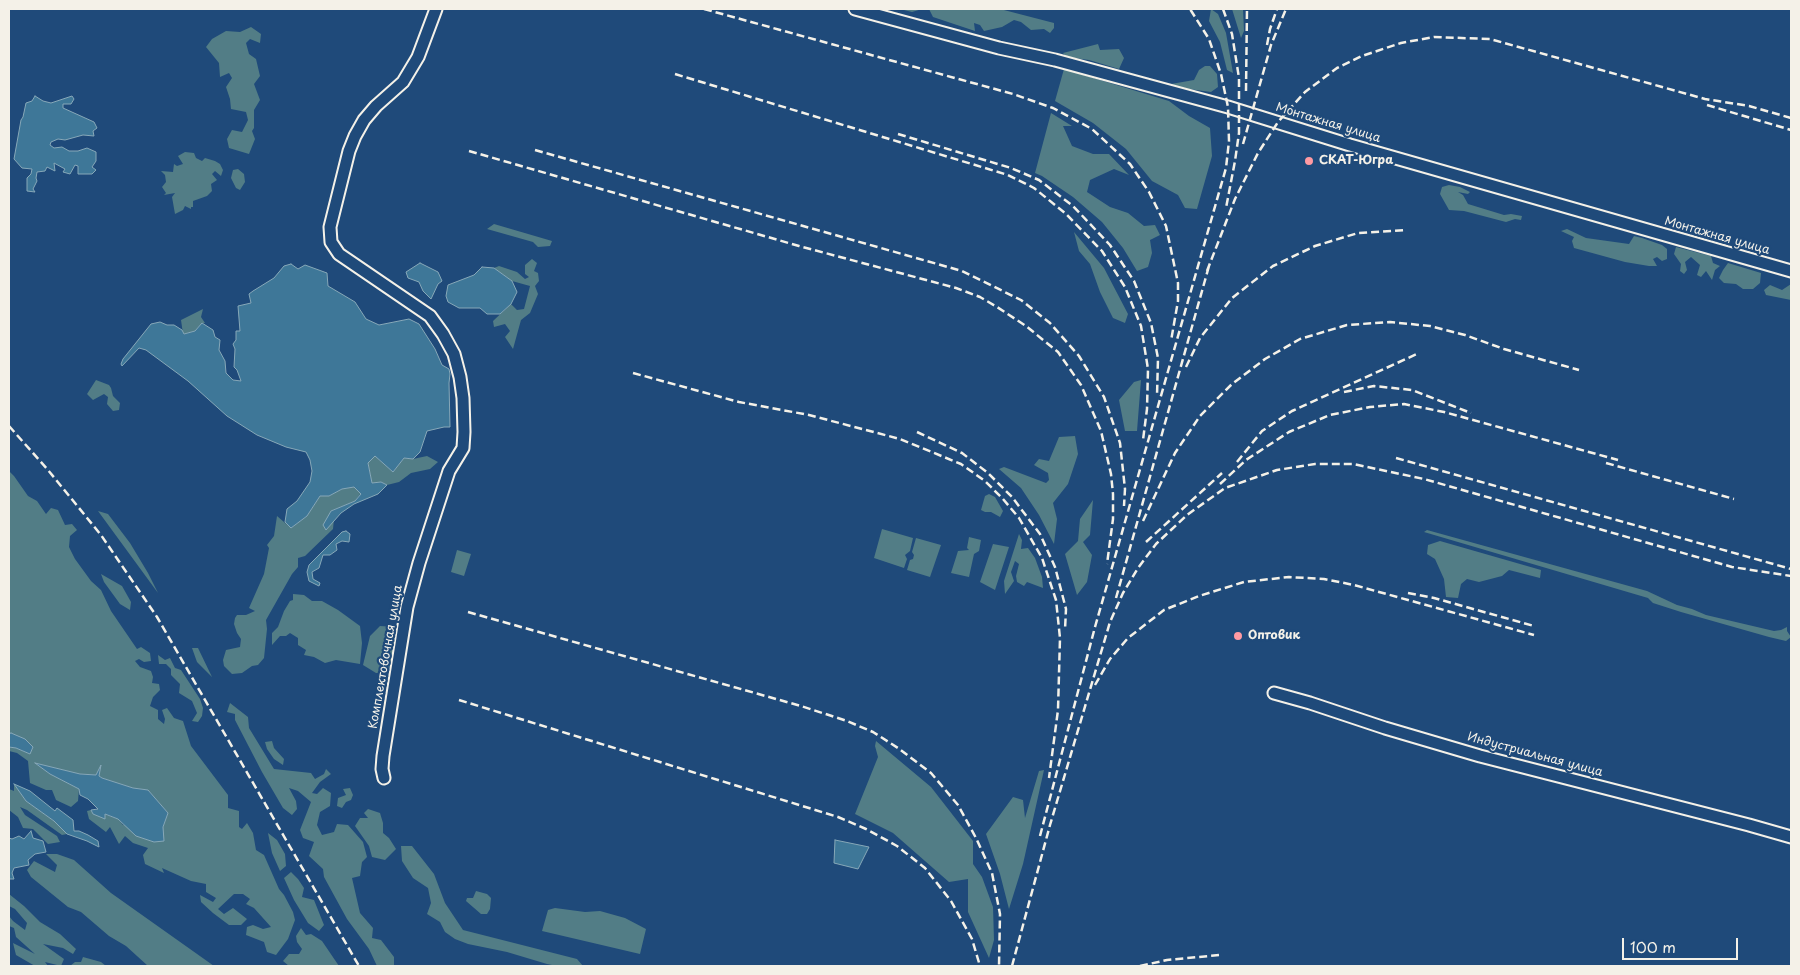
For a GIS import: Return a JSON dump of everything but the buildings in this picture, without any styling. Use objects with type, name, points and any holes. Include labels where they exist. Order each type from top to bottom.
[{"type":"street","name":"Комплектовочная улица","points":[[384,778],[382,769],[383,756],[407,607],[419,563],[449,471],[463,448],[463,398],[454,354],[430,316],[339,254],[331,242],[330,227],[349,151],[355,136],[364,120],[376,106],[403,82],[418,57],[436,9]]},
{"type":"street","name":"Монтажная улица","points":[[855,9],[1228,107],[1350,145],[1791,271]]},
{"type":"street","name":"Индустриальная улица","points":[[1274,693],[1480,756],[1748,824],[1791,837]]},
{"type":"green space","points":[[900,9],[922,9],[912,12]]},
{"type":"green space","points":[[929,9],[1000,9],[1054,23],[1054,28],[1050,33],[1044,29],[1031,30],[1021,22],[1014,20],[1002,27],[984,31],[980,25],[974,23],[975,31],[933,17]]},
{"type":"green space","points":[[1211,9],[1218,14],[1226,33],[1233,73],[1227,70],[1220,42],[1209,21]]},
{"type":"green space","points":[[1232,9],[1243,9],[1244,31],[1241,38]]},
{"type":"green space","points":[[251,27],[261,34],[260,43],[250,39],[246,43],[249,54],[256,59],[260,76],[254,84],[260,100],[254,110],[254,128],[252,131],[255,139],[249,154],[229,148],[227,139],[232,130],[242,132],[248,120],[246,112],[231,109],[226,87],[232,78],[229,73],[220,77],[219,63],[206,47],[212,39],[226,31],[240,32]]},
{"type":"green space","points":[[1098,44],[1100,50],[1119,49],[1124,58],[1119,69],[1089,60],[1066,57],[1063,53]]},
{"type":"green space","points":[[1205,66],[1210,66],[1217,74],[1218,87],[1211,92],[1181,88],[1171,84],[1194,80],[1199,70]]},
{"type":"green space","points":[[1064,69],[1169,101],[1189,116],[1210,128],[1212,156],[1197,209],[1185,208],[1178,195],[1152,181],[1126,149],[1093,123],[1055,101]]},
{"type":"green space","points":[[1051,113],[1072,126],[1063,126],[1072,146],[1093,154],[1109,154],[1129,175],[1114,169],[1090,180],[1087,192],[1110,207],[1128,213],[1144,226],[1155,225],[1160,235],[1150,240],[1152,253],[1148,267],[1137,271],[1123,248],[1102,222],[1073,197],[1035,173]]},
{"type":"green space","points":[[185,152],[194,153],[196,158],[202,161],[205,158],[215,161],[220,164],[223,170],[221,176],[215,171],[212,174],[217,180],[211,184],[212,191],[207,196],[193,201],[191,209],[185,206],[183,210],[175,214],[172,197],[175,193],[164,195],[166,193],[162,187],[166,182],[165,175],[161,171],[173,172],[174,164],[177,166],[183,164],[178,156]]},
{"type":"green space","points":[[238,169],[244,174],[245,182],[240,190],[236,188],[231,178],[233,170]]},
{"type":"green space","points":[[1449,185],[1460,187],[1470,192],[1468,194],[1458,192],[1463,195],[1468,204],[1504,215],[1522,216],[1521,220],[1515,219],[1506,222],[1464,211],[1449,210],[1440,194],[1442,187]]},
{"type":"green space","points":[[494,224],[552,241],[550,246],[538,247],[533,242],[487,229]]},
{"type":"green space","points":[[1567,229],[1586,238],[1629,244],[1634,236],[1642,238],[1662,245],[1667,249],[1667,259],[1662,261],[1657,257],[1653,259],[1657,266],[1649,266],[1625,262],[1574,248],[1572,241],[1574,237],[1561,231]]},
{"type":"green space","points":[[1074,232],[1104,268],[1128,314],[1125,323],[1113,318],[1100,292],[1090,264],[1079,251]]},
{"type":"green space","points":[[1676,247],[1711,256],[1713,263],[1720,266],[1715,270],[1712,280],[1706,271],[1701,277],[1697,275],[1700,265],[1691,257],[1685,262],[1687,270],[1684,274],[1680,271],[1681,264],[1674,254]]},
{"type":"green space","points":[[532,259],[537,263],[534,271],[538,273],[539,281],[535,286],[538,294],[530,313],[521,320],[513,349],[505,337],[510,331],[505,324],[494,327],[493,321],[511,304],[517,310],[524,309],[530,286],[512,281],[494,268],[499,266],[517,272],[525,279],[529,277],[525,274],[525,265]]},
{"type":"green space","points":[[1728,263],[1761,273],[1760,283],[1753,289],[1743,289],[1736,284],[1724,283],[1719,278]]},
{"type":"green space","points":[[1791,284],[1791,300],[1766,295],[1764,290],[1770,285],[1782,290]]},
{"type":"green space","points":[[203,309],[201,317],[205,323],[202,323],[195,331],[183,334],[181,320]]},
{"type":"green space","points":[[96,380],[109,385],[113,396],[120,403],[119,410],[113,411],[107,404],[108,397],[104,394],[93,400],[87,394]]},
{"type":"green space","points":[[1141,380],[1137,431],[1125,431],[1119,400],[1134,382]]},
{"type":"green space","points":[[1075,436],[1078,454],[1068,484],[1053,503],[1057,519],[1054,544],[1039,515],[1021,488],[999,469],[1004,467],[1046,483],[1049,480],[1048,473],[1034,465],[1039,459],[1049,461],[1059,437]]},
{"type":"green space","points":[[375,456],[393,472],[404,458],[413,459],[427,456],[438,462],[430,469],[411,473],[399,482],[387,485],[381,482],[372,484],[368,463]]},
{"type":"green space","points":[[9,471],[28,496],[37,501],[46,514],[51,508],[58,510],[65,525],[72,524],[77,530],[70,536],[69,547],[75,559],[91,581],[101,590],[111,611],[137,649],[141,647],[150,653],[151,661],[144,662],[139,659],[135,661],[140,667],[151,671],[152,683],[159,684],[160,690],[153,697],[150,706],[158,710],[158,719],[164,724],[165,719],[162,710],[167,708],[174,718],[183,721],[191,746],[228,795],[228,808],[239,811],[239,827],[242,829],[247,823],[253,833],[256,850],[264,855],[279,889],[293,912],[295,920],[288,939],[276,955],[267,952],[264,942],[246,935],[247,927],[253,925],[263,929],[271,927],[254,908],[246,904],[250,899],[243,894],[234,894],[218,909],[224,914],[233,908],[247,919],[241,925],[229,925],[201,902],[200,895],[213,902],[216,898],[206,892],[206,884],[191,881],[162,868],[164,873],[145,864],[143,855],[148,848],[133,843],[125,836],[119,844],[110,827],[106,832],[89,819],[87,811],[91,810],[93,814],[105,818],[104,814],[118,819],[123,825],[163,827],[168,813],[148,790],[133,788],[102,778],[99,776],[100,768],[96,775],[80,774],[37,764],[50,774],[79,789],[78,801],[71,807],[56,800],[52,790],[46,790],[30,783],[28,761],[17,753],[9,751],[9,747],[30,754],[11,733],[9,734]]},
{"type":"green space","points":[[354,487],[361,493],[355,501],[331,511],[326,530],[334,519],[333,529],[305,556],[298,558],[298,567],[292,574],[266,620],[264,658],[258,665],[252,666],[242,673],[232,674],[224,666],[223,660],[226,650],[240,647],[241,639],[234,624],[235,618],[237,615],[246,615],[255,611],[249,608],[264,574],[269,548],[267,545],[274,536],[277,516],[291,528],[307,516],[320,496],[329,496],[342,489]]},
{"type":"green space","points":[[989,494],[995,497],[1003,511],[1000,517],[991,512],[981,510],[985,496]]},
{"type":"green space","points":[[1093,500],[1090,535],[1083,542],[1092,555],[1087,582],[1077,595],[1065,554],[1078,541],[1080,519]]},
{"type":"green space","points":[[98,511],[108,514],[130,543],[158,593]]},
{"type":"green space","points":[[882,529],[913,538],[910,551],[905,555],[907,559],[904,568],[874,558]]},
{"type":"green space","points":[[1427,530],[1647,591],[1677,605],[1706,615],[1774,631],[1787,627],[1791,637],[1786,641],[1681,612],[1653,603],[1648,598],[1424,532]]},
{"type":"green space","points":[[1019,534],[1022,540],[1021,549],[1028,548],[1035,558],[1042,577],[1043,588],[1027,582],[1024,586],[1017,582],[1016,576],[1019,564],[1015,561],[1011,572],[1014,581],[1005,594],[1004,581]]},
{"type":"green space","points":[[969,537],[981,540],[979,551],[974,554],[969,577],[951,573],[958,551],[969,550],[967,548]]},
{"type":"green space","points":[[916,538],[941,545],[930,577],[907,570],[910,560],[913,559],[914,555],[912,552]]},
{"type":"green space","points":[[1440,541],[1541,570],[1540,578],[1509,570],[1502,576],[1479,582],[1467,579],[1461,584],[1458,598],[1446,597],[1444,579],[1435,559],[1427,554],[1428,545]]},
{"type":"green space","points":[[993,544],[1009,547],[995,590],[980,582]]},
{"type":"green space","points":[[457,550],[471,554],[464,576],[451,572]]},
{"type":"green space","points":[[101,574],[122,586],[131,602],[130,610],[120,604],[104,582]]},
{"type":"green space","points":[[293,594],[304,595],[312,601],[322,601],[360,626],[362,643],[360,664],[336,660],[325,663],[314,657],[304,655],[306,650],[298,645],[298,638],[290,633],[286,636],[280,636],[272,645],[272,633],[278,627],[290,601],[293,600]]},
{"type":"green space","points":[[380,626],[396,627],[394,658],[386,673],[376,673],[363,665],[370,636]]},
{"type":"green space","points":[[192,648],[198,648],[212,677],[197,662]]},
{"type":"green space","points":[[158,655],[165,660],[170,658],[175,668],[181,670],[200,699],[203,708],[202,716],[198,722],[192,721],[197,713],[192,701],[179,693],[180,684],[171,675],[171,669],[166,664],[159,664]]},
{"type":"green space","points":[[230,703],[248,717],[249,728],[274,769],[311,773],[315,779],[324,774],[326,769],[331,774],[320,782],[312,793],[317,794],[323,788],[331,793],[330,806],[320,812],[317,825],[322,835],[334,832],[337,824],[348,825],[363,842],[367,857],[362,862],[360,876],[352,878],[360,913],[373,928],[372,938],[381,940],[394,957],[394,966],[377,966],[369,949],[347,919],[324,877],[323,869],[309,856],[314,842],[303,838],[300,830],[311,802],[298,791],[289,788],[296,801],[297,809],[292,815],[283,808],[235,720],[235,714],[227,712]]},
{"type":"green space","points":[[272,741],[274,748],[284,759],[283,765],[274,759],[267,749],[265,742]]},
{"type":"green space","points":[[876,741],[931,787],[973,841],[973,864],[982,877],[993,907],[994,940],[989,958],[968,912],[968,879],[949,882],[893,833],[855,814],[878,757],[875,746]]},
{"type":"green space","points":[[1044,770],[1023,864],[1009,909],[1000,874],[986,834],[1013,797],[1023,800],[1025,818],[1039,771]]},
{"type":"green space","points":[[14,784],[26,801],[54,821],[67,834],[62,835],[20,807],[25,815],[57,836],[60,842],[48,844],[33,829],[23,828],[18,817],[9,810],[9,789],[14,791]]},
{"type":"green space","points":[[350,788],[353,795],[351,800],[346,802],[342,808],[337,806],[338,798],[346,795],[343,789]]},
{"type":"green space","points":[[368,809],[380,813],[383,833],[389,838],[396,849],[385,860],[372,857],[369,846],[355,826],[360,818],[368,818],[364,813]]},
{"type":"green space","points":[[268,833],[277,840],[285,854],[286,866],[280,871],[272,853]]},
{"type":"green space","points":[[401,846],[412,846],[434,874],[445,903],[463,930],[577,959],[583,966],[547,964],[455,939],[445,932],[440,922],[427,914],[431,903],[428,888],[413,878],[402,861]]},
{"type":"green space","points":[[46,854],[57,854],[74,860],[111,893],[214,966],[148,966],[126,946],[109,936],[81,912],[68,907],[31,877],[27,870],[34,861],[55,872],[57,865]]},
{"type":"green space","points":[[291,872],[304,888],[302,897],[314,900],[324,925],[319,931],[308,923],[294,900],[284,878]]},
{"type":"green space","points":[[476,891],[487,894],[491,898],[490,909],[487,914],[481,914],[466,901],[467,898],[473,898]]},
{"type":"green space","points":[[9,894],[40,922],[60,934],[76,949],[73,954],[63,948],[43,944],[64,959],[61,966],[45,962],[48,966],[35,966],[16,955],[13,943],[35,954],[16,937],[14,928],[9,926],[9,916],[25,930],[27,923],[15,909],[9,906]]},
{"type":"green space","points":[[555,908],[585,912],[600,911],[625,918],[646,929],[640,954],[542,931],[548,910]]},
{"type":"green space","points":[[301,928],[306,935],[311,934],[322,941],[339,966],[289,966],[283,961],[289,954],[299,954],[302,949],[297,942],[296,936]]},
{"type":"green space","points":[[83,957],[101,962],[106,966],[70,966],[75,962],[81,962]]},
{"type":"water","points":[[35,96],[51,103],[72,96],[74,99],[71,104],[63,104],[63,108],[94,122],[97,128],[93,131],[94,136],[83,135],[65,140],[58,139],[51,142],[50,145],[54,148],[62,147],[69,151],[87,148],[96,152],[96,161],[92,167],[96,170],[92,174],[78,174],[78,166],[75,165],[70,174],[63,172],[65,169],[54,163],[55,171],[47,167],[45,171],[37,172],[37,181],[33,189],[35,192],[27,191],[27,178],[31,174],[32,169],[22,168],[14,159],[26,103],[32,101]]},
{"type":"water","points":[[420,263],[438,272],[442,281],[438,284],[431,299],[423,291],[419,282],[408,278],[406,272]]},
{"type":"water","points":[[291,264],[298,269],[305,265],[327,273],[328,286],[355,302],[366,319],[379,325],[409,319],[419,324],[435,349],[442,365],[449,369],[450,374],[450,427],[427,431],[420,452],[413,459],[404,458],[393,472],[375,456],[368,463],[372,483],[381,482],[387,485],[378,494],[354,504],[341,513],[326,530],[323,525],[331,511],[355,501],[361,494],[354,487],[342,489],[329,496],[320,496],[307,516],[291,528],[285,522],[287,509],[297,501],[310,482],[312,471],[306,452],[286,447],[257,435],[227,416],[188,381],[146,350],[139,348],[122,366],[121,364],[151,324],[160,322],[174,325],[182,330],[184,334],[195,331],[202,323],[213,330],[215,337],[220,340],[219,350],[225,361],[226,373],[233,380],[241,381],[234,367],[235,349],[233,344],[236,340],[236,331],[240,331],[238,306],[251,303],[249,294],[274,278],[284,266]]},
{"type":"water","points":[[482,267],[494,268],[512,281],[517,292],[511,304],[500,314],[487,314],[480,308],[459,308],[448,302],[446,296],[448,285],[474,275]]},
{"type":"water","points":[[346,531],[350,534],[349,542],[342,541],[336,544],[337,550],[330,555],[323,555],[319,568],[312,572],[313,579],[320,583],[319,586],[309,581],[307,572],[309,565],[342,532]]},
{"type":"water","points":[[11,733],[25,739],[33,747],[30,754],[9,747],[9,734]]},
{"type":"water","points":[[35,763],[80,774],[96,775],[101,765],[99,776],[102,778],[133,788],[148,790],[168,813],[163,827],[164,841],[154,842],[136,836],[118,819],[105,814],[105,819],[93,814],[91,810],[98,809],[88,799],[80,795],[79,789],[50,774]]},
{"type":"water","points":[[14,784],[30,791],[55,811],[57,808],[73,820],[74,831],[79,831],[98,841],[99,847],[67,834],[54,821],[26,801]]},
{"type":"water","points":[[31,831],[33,838],[43,841],[46,852],[35,854],[28,860],[29,865],[14,868],[12,873],[14,879],[9,879],[9,838],[12,839],[19,836],[24,839]]},
{"type":"water","points":[[835,840],[869,847],[858,869],[834,863]]},
{"type":"railway","points":[[704,9],[1013,94],[1053,108],[1092,129],[1130,164],[1149,192],[1166,226],[1178,283],[1178,301],[1171,341]]},
{"type":"railway","points":[[1040,836],[1095,627],[1226,168],[1229,141],[1228,107],[1221,74],[1209,39],[1190,9]]},
{"type":"railway","points":[[1223,9],[1232,34],[1239,78],[1239,133],[1226,208]]},
{"type":"railway","points":[[1246,91],[1247,9]]},
{"type":"railway","points":[[1267,45],[1277,9]]},
{"type":"railway","points":[[1243,144],[1271,45],[1286,9]]},
{"type":"railway","points":[[1207,271],[1235,199],[1258,153],[1278,122],[1305,92],[1337,68],[1362,56],[1401,43],[1434,37],[1490,39],[1705,99],[1749,106],[1791,118]]},
{"type":"railway","points":[[675,74],[1008,175],[1034,188],[1065,213],[1102,251],[1125,287],[1141,326],[1148,369],[1147,409],[1143,440]]},
{"type":"railway","points":[[1707,105],[1791,130]]},
{"type":"railway","points":[[898,134],[1011,168],[1039,180],[1073,206],[1110,245],[1134,281],[1151,323],[1158,358],[1157,396]]},
{"type":"railway","points":[[535,150],[962,271],[1021,300],[1050,323],[1079,356],[1104,397],[1120,443],[1125,489],[1124,506]]},
{"type":"railway","points":[[469,151],[799,246],[956,288],[980,297],[997,307],[1026,326],[1058,352],[1081,385],[1101,431],[1111,474],[1113,494],[1113,519],[1107,564]]},
{"type":"railway","points":[[1186,367],[1200,338],[1232,298],[1273,266],[1315,246],[1358,233],[1406,230]]},
{"type":"railway","points":[[1116,598],[1209,266]]},
{"type":"railway","points":[[1143,521],[1175,453],[1200,416],[1232,384],[1265,359],[1300,339],[1347,325],[1390,322],[1430,326],[1579,370]]},
{"type":"railway","points":[[1237,462],[1262,431],[1292,411],[1419,353]]},
{"type":"railway","points":[[633,373],[739,402],[809,415],[900,439],[961,464],[985,481],[1019,518],[1042,558],[1056,600],[1060,638],[1058,710],[1049,778]]},
{"type":"railway","points":[[1344,392],[1374,386],[1412,390],[1471,413]]},
{"type":"railway","points":[[1220,484],[1246,460],[1289,432],[1330,415],[1370,407],[1404,404],[1444,412],[1618,460]]},
{"type":"railway","points":[[9,426],[101,535],[157,617],[359,966]]},
{"type":"railway","points":[[917,432],[962,453],[988,473],[1012,497],[1040,534],[1055,567],[1066,609],[1065,630]]},
{"type":"railway","points":[[1396,458],[1791,569]]},
{"type":"railway","points":[[1606,463],[1734,499]]},
{"type":"railway","points":[[1012,966],[1050,825],[1110,622],[1123,593],[1138,568],[1156,544],[1187,515],[1225,488],[1277,470],[1315,464],[1353,464],[1424,479],[1732,567],[1791,576]]},
{"type":"railway","points":[[1146,542],[1222,473]]},
{"type":"railway","points":[[1095,685],[1110,659],[1128,638],[1164,610],[1199,596],[1244,582],[1289,577],[1324,579],[1354,585],[1534,635]]},
{"type":"railway","points":[[1408,593],[1434,598],[1534,626]]},
{"type":"railway","points":[[468,612],[801,706],[847,721],[873,732],[898,748],[931,773],[958,805],[976,838],[992,873],[1000,914],[999,966]]},
{"type":"railway","points":[[459,700],[838,817],[866,829],[897,846],[925,868],[951,901],[972,939],[980,966]]},
{"type":"railway","points":[[1140,966],[1167,960],[1219,955]]},
{"type":"place","name":"СКАТ-Югра","points":[[1309,161]]},
{"type":"place","name":"Оптовик","points":[[1238,636]]}]
